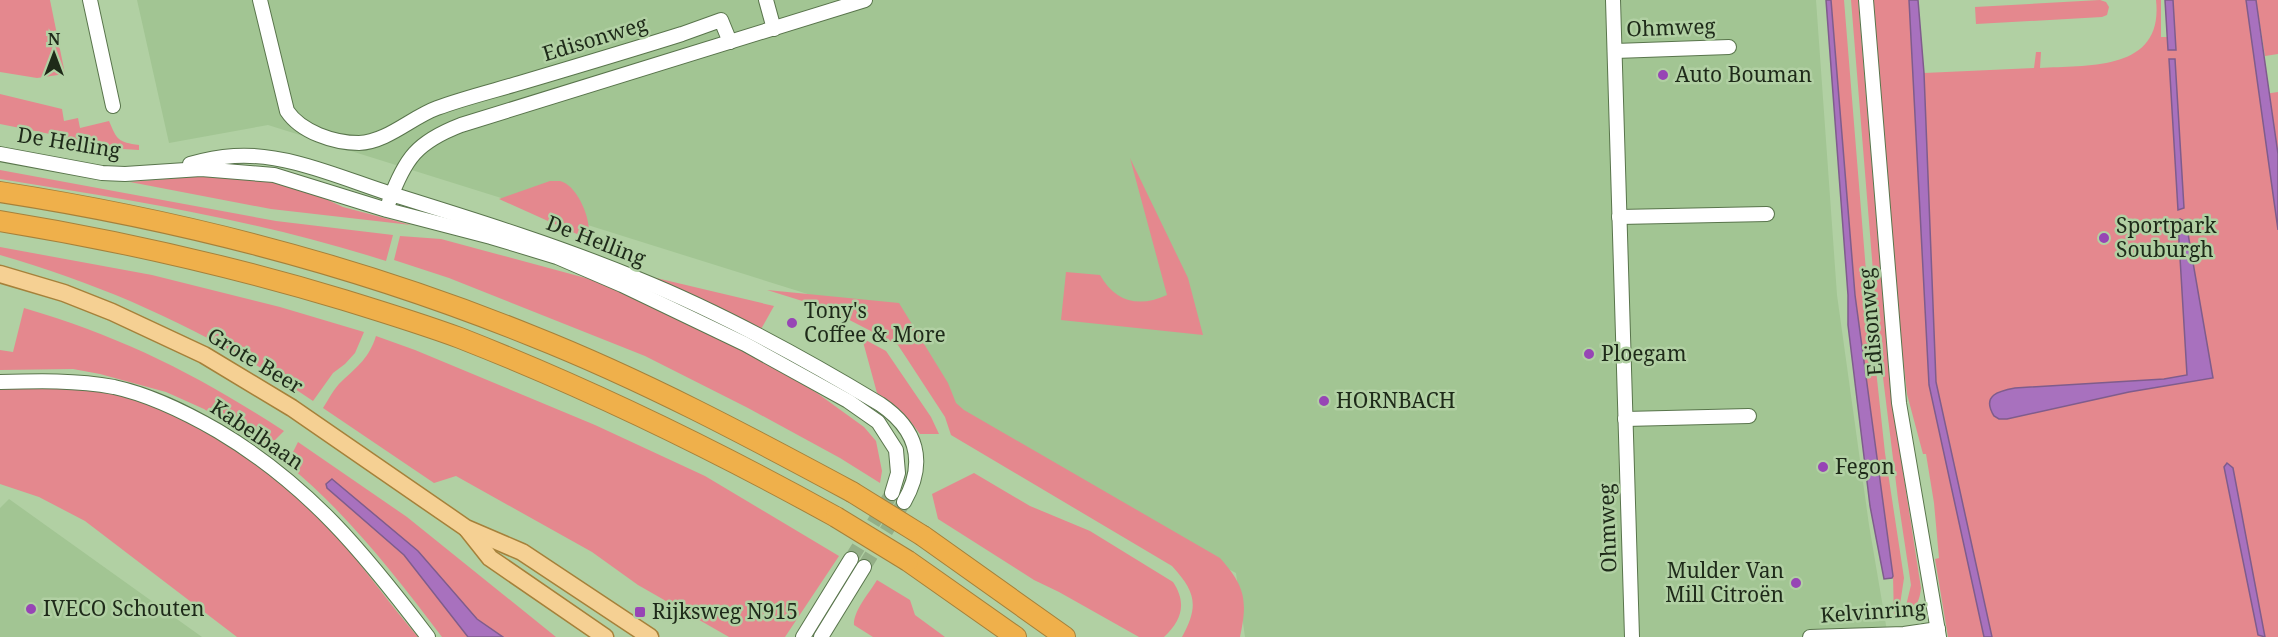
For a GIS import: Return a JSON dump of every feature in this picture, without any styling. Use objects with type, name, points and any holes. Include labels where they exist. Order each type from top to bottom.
[{"type":"highway","points":[[0,192],[117,213],[280,252],[377,280],[533,336],[720,422],[852,492],[923,536],[1065,637]]},
{"type":"highway","points":[[0,221],[66,232],[207,262],[369,308],[459,338],[616,404],[692,440],[836,517],[908,561],[1016,637]]},
{"type":"main road","name":"Grote Beer","points":[[0,274],[112,312],[204,355],[292,408],[466,528],[522,552],[650,637]]},
{"type":"main road","name":"Grote Beer","points":[[466,528],[490,558],[605,637]]},
{"type":"street","points":[[90,0],[113,106]]},
{"type":"street","name":"Edisonweg","points":[[260,0],[285,103],[291,118],[303,128],[329,138],[360,143],[380,138],[436,108],[661,41],[721,20],[730,42]]},
{"type":"street","points":[[766,0],[774,29]]},
{"type":"street","name":"Edisonweg","points":[[387,210],[399,177],[412,155],[437,134],[865,0]]},
{"type":"street","name":"Ohmweg","points":[[1613,0],[1632,637]]},
{"type":"street","name":"Edisonweg","points":[[1866,0],[1899,403],[1939,633]]},
{"type":"street","name":"Ohmweg","points":[[1615,51],[1729,47]]},
{"type":"street","points":[[457,102],[461,125]]},
{"type":"street","name":"De Helling","points":[[0,154],[125,174],[168,170],[216,170],[274,175],[387,210],[491,237],[556,257],[681,312],[848,400],[878,422],[896,450],[898,473],[892,493]]},
{"type":"street","name":"De Helling","points":[[168,170],[211,159],[236,156],[264,158],[301,165],[494,225],[640,279],[767,339],[893,412],[908,429],[914,443],[917,463],[912,489],[904,502]]},
{"type":"street","points":[[1619,218],[1767,214]]},
{"type":"street","name":"Kabelbaan","points":[[0,382],[55,381],[114,387],[171,406],[234,440],[271,466],[329,517],[383,578],[428,637]]},
{"type":"street","points":[[1625,418],[1749,416]]},
{"type":"street","points":[[803,637],[851,559]]},
{"type":"street","points":[[821,637],[864,567]]},
{"type":"street","name":"Kelvinring","points":[[1810,637],[1939,633]]},
{"type":"shaded area","points":[[0,0],[50,0],[65,74],[37,78],[0,72]]},
{"type":"shaded area","points":[[137,0],[1816,0],[1837,295],[1869,525],[1888,637],[1245,637],[1236,573],[964,433],[875,315],[268,125],[169,143]]},
{"type":"shaded area","points":[[1826,0],[1831,0],[1855,295],[1893,576],[1884,579],[1870,506],[1848,325],[1848,295]]},
{"type":"shaded area","points":[[1831,0],[1844,0],[1868,296],[1885,453],[1904,578],[1898,618],[1894,619],[1893,576],[1855,295]]},
{"type":"shaded area","points":[[1851,0],[1858,0],[1886,335],[1899,446],[1921,588],[1917,604],[1906,615],[1905,610],[1911,585],[1879,345]]},
{"type":"shaded area","points":[[1873,0],[1909,0],[1929,385],[1984,637],[1948,637],[1935,559],[1939,558],[1934,503],[1926,454],[1923,454],[1907,394],[1896,297]]},
{"type":"shaded area","points":[[1909,0],[1918,0],[1924,73],[1936,382],[1992,637],[1984,637],[1929,385]]},
{"type":"shaded area","points":[[2100,0],[2106,2],[2109,7],[2107,15],[2102,17],[1976,24],[1975,7]]},
{"type":"shaded area","name":"Sportpark Souburgh","points":[[2156,0],[2161,0],[2161,37],[2167,37],[2168,50],[2176,49],[2173,0],[2251,0],[2264,94],[2278,92],[2278,637],[1992,637],[1936,382],[1924,73],[2034,68],[2036,52],[2041,52],[2040,68],[2100,64],[2119,60],[2135,52],[2148,41],[2155,23]]},
{"type":"shaded area","points":[[2165,0],[2173,0],[2176,50],[2168,50]]},
{"type":"shaded area","points":[[2246,0],[2256,0],[2278,154],[2278,230]]},
{"type":"shaded area","points":[[2256,0],[2278,0],[2278,54],[2265,56]]},
{"type":"shaded area","points":[[2169,59],[2175,59],[2184,208],[2178,210]]},
{"type":"shaded area","points":[[0,94],[62,109],[64,121],[78,118],[80,128],[109,121],[119,139],[139,145],[139,150],[107,148],[0,124]]},
{"type":"shaded area","points":[[1130,158],[1188,278],[1203,335],[1061,320],[1066,272],[1100,275],[1120,297],[1137,302],[1167,295]]},
{"type":"shaded area","points":[[0,170],[276,221],[393,235],[386,261],[290,234],[194,212],[0,179]]},
{"type":"shaded area","points":[[202,176],[272,181],[300,187],[343,207],[411,225],[271,209],[130,182]]},
{"type":"shaded area","points":[[550,181],[567,184],[578,197],[586,215],[588,239],[499,199]]},
{"type":"shaded area","points":[[2180,219],[2186,222],[2213,378],[2129,392],[2007,419],[1994,416],[1991,399],[1994,395],[2009,389],[2164,379],[2187,375],[2178,224]]},
{"type":"shaded area","points":[[400,236],[441,239],[593,280],[632,295],[747,351],[817,393],[864,427],[876,441],[882,471],[880,483],[840,458],[748,408],[645,356],[449,278],[394,260]]},
{"type":"shaded area","points":[[0,247],[152,275],[280,307],[364,332],[355,353],[333,373],[313,401],[277,377],[201,335],[83,282],[0,255]]},
{"type":"shaded area","points":[[631,272],[774,306],[760,331]]},
{"type":"shaded area","points":[[767,290],[899,303],[948,383],[956,403],[964,410],[1220,558],[1235,577],[1242,594],[1244,613],[1240,637],[1182,637],[1191,616],[1192,600],[1186,584],[1172,566],[951,435],[945,417],[898,345],[828,309]]},
{"type":"shaded area","points":[[24,308],[60,319],[159,359],[221,392],[284,431],[266,449],[204,409],[166,392],[73,369],[0,370],[0,350],[13,352]]},
{"type":"shaded area","points":[[376,336],[595,425],[705,476],[839,556],[785,637],[729,637],[638,585],[592,552],[456,476],[434,483],[323,408],[336,387],[366,356]]},
{"type":"shaded area","points":[[862,338],[886,351],[931,417],[939,434],[920,434],[900,411],[877,393]]},
{"type":"shaded area","points":[[0,388],[60,388],[104,392],[148,404],[206,431],[261,466],[311,508],[343,543],[418,637],[237,637],[85,521],[39,497],[0,484]]},
{"type":"shaded area","points":[[298,442],[407,517],[556,637],[503,637],[477,619],[463,604],[327,488],[404,555],[468,637],[442,637],[350,524],[287,464]]},
{"type":"shaded area","points":[[2227,463],[2233,468],[2265,637],[2258,635],[2224,467]]},
{"type":"shaded area","points":[[974,473],[1030,506],[1090,531],[1173,582],[1181,604],[1178,618],[1170,631],[1164,637],[1139,637],[1034,580],[938,519],[932,494]]},
{"type":"shaded area","points":[[332,479],[418,551],[477,619],[503,637],[468,637],[404,555],[327,488],[326,484]]},
{"type":"shaded area","points":[[9,499],[202,637],[0,637],[0,508]]},
{"type":"shaded area","points":[[877,580],[910,600],[915,615],[945,637],[873,637],[854,625],[859,608]]},
{"type":"tunnel","points":[[851,559],[892,493]]},
{"type":"tunnel","points":[[864,567],[904,502]]},
{"type":"place","name":"Auto Bouman","points":[[1663,75]]},
{"type":"place","name":"Sportpark Souburgh","points":[[2104,238]]},
{"type":"place","name":"Tony's Coffee & More","points":[[792,323]]},
{"type":"place","name":"Ploegam","points":[[1589,354]]},
{"type":"place","name":"HORNBACH","points":[[1324,401]]},
{"type":"place","name":"Fegon","points":[[1823,467]]},
{"type":"place","name":"Mulder Van Mill Citroën","points":[[1796,583]]},
{"type":"place","name":"IVECO Schouten","points":[[31,609]]},
{"type":"place","name":"Rijksweg N915","points":[[640,612]]}]
